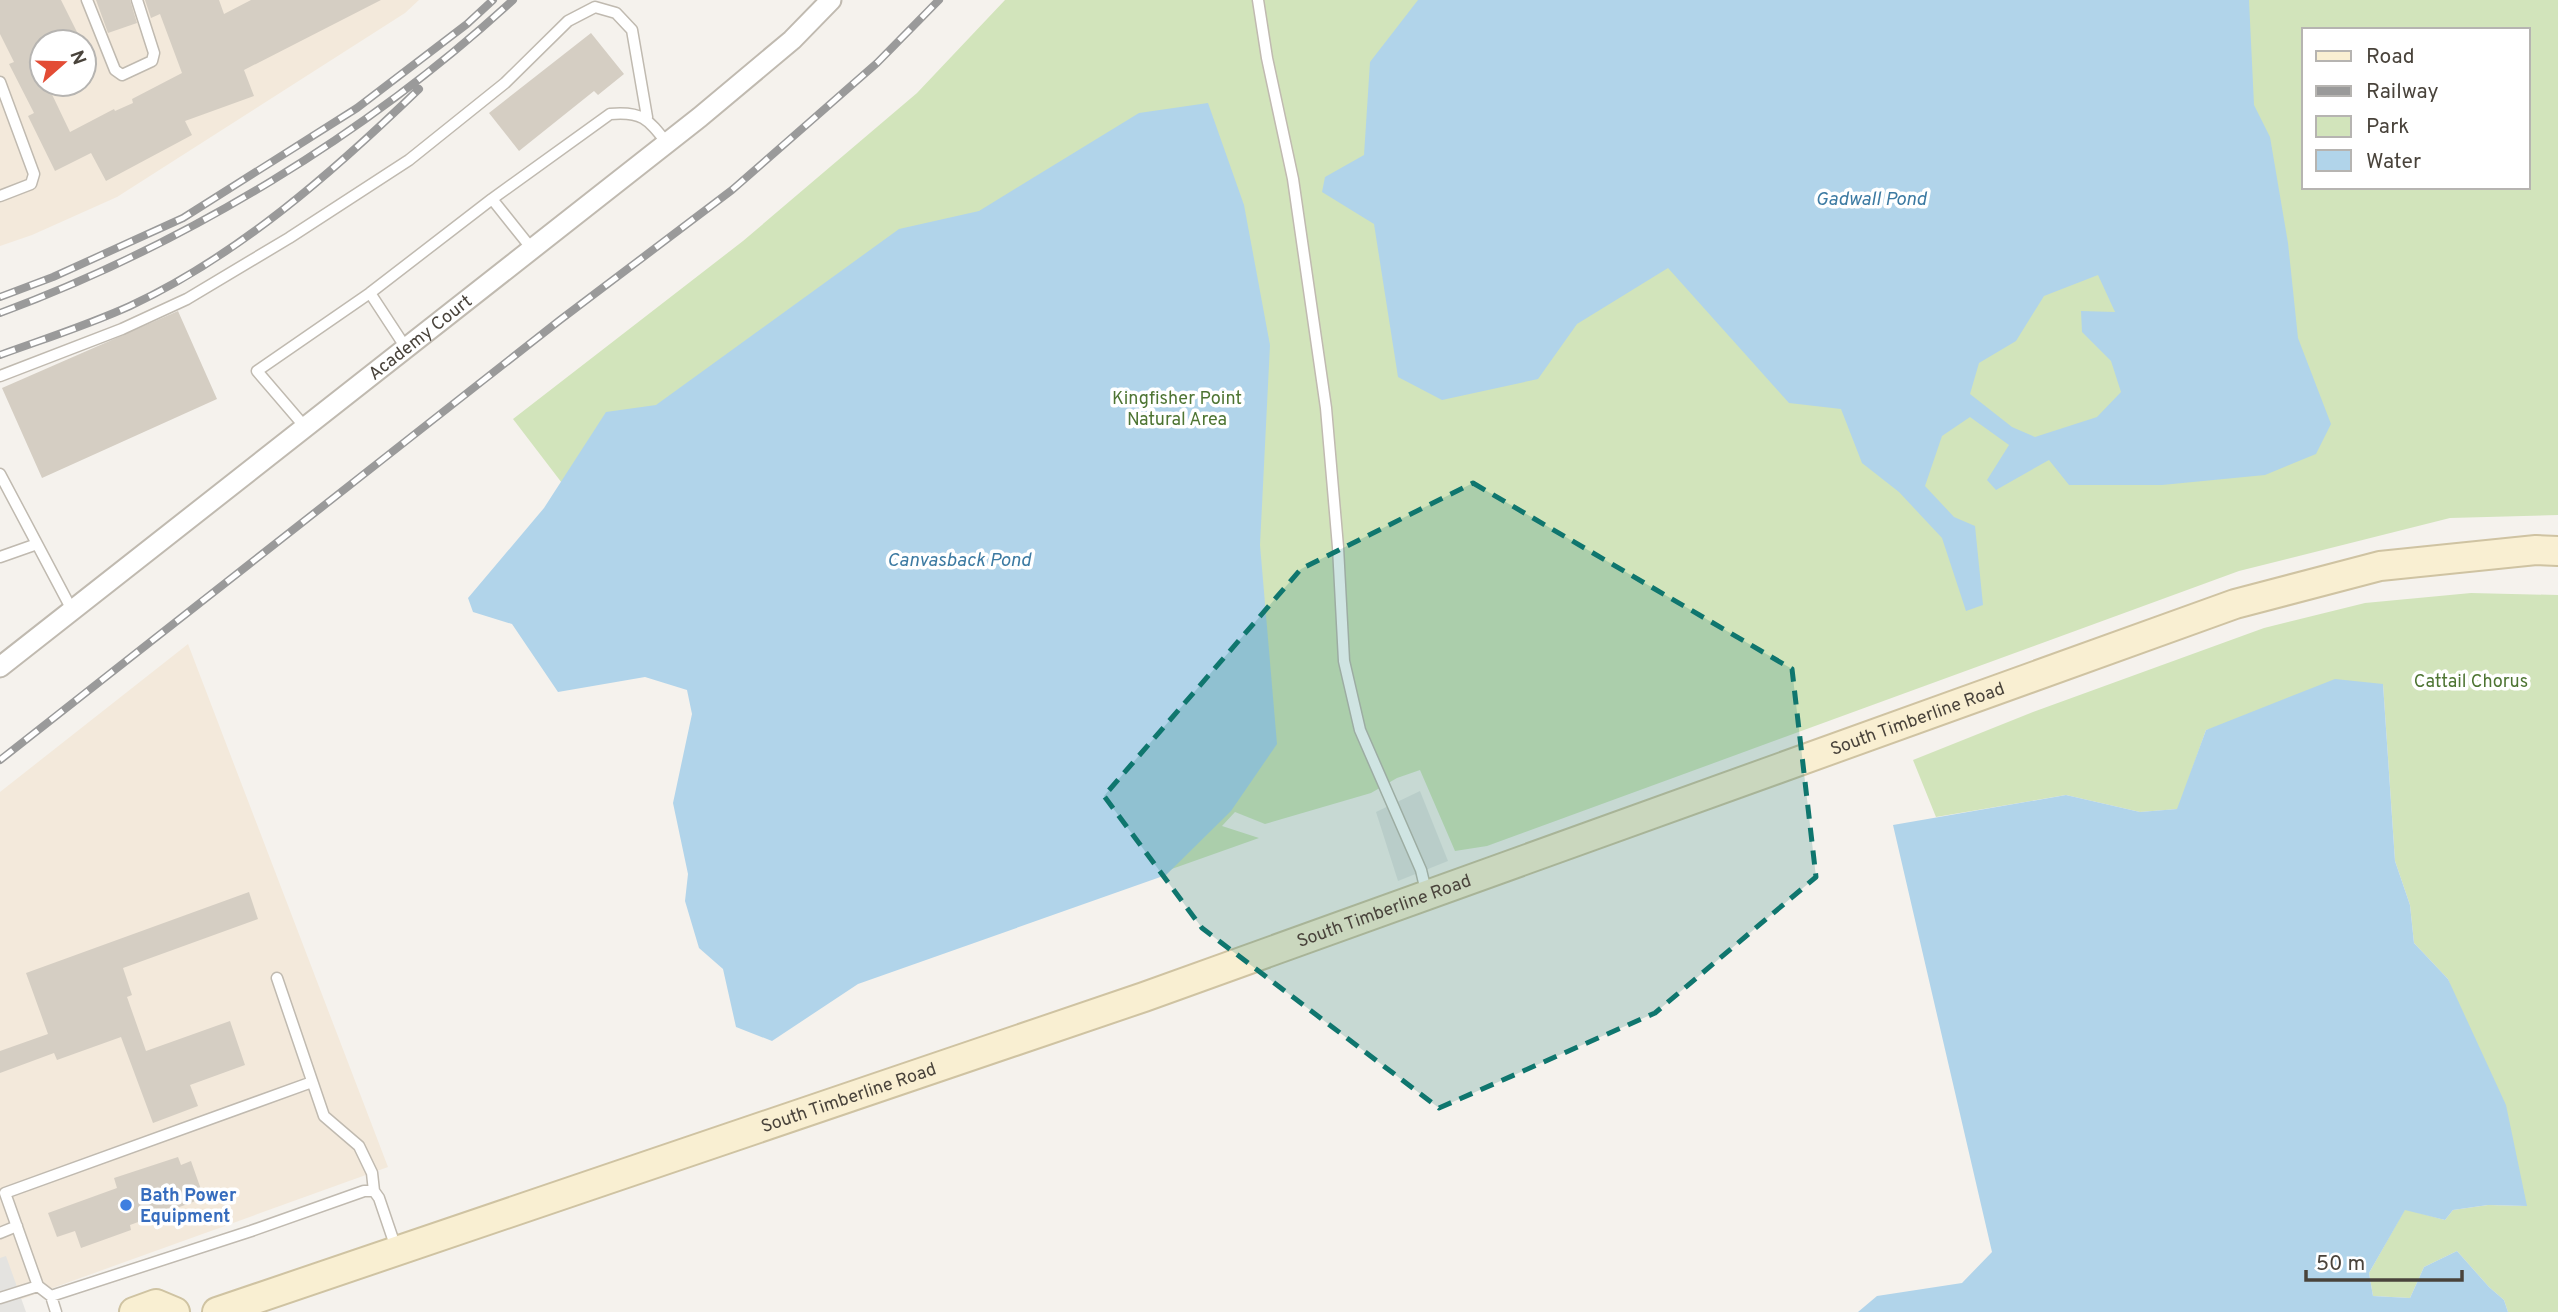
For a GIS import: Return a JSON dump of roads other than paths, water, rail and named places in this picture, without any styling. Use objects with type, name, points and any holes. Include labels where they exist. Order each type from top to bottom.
[{"type":"main road","name":"South Timberline Road","points":[[217,1312],[1131,1001],[2235,604],[2380,566],[2536,550],[2558,551]]},
{"type":"main road","points":[[134,1312],[156,1304],[175,1312]]},
{"type":"street","name":"Academy Court","points":[[0,667],[667,143],[792,40],[831,0]]},
{"type":"lane","points":[[87,0],[115,70],[122,75],[152,61],[155,53],[137,0]]},
{"type":"lane","points":[[1258,0],[1267,58],[1293,179],[1326,408],[1338,547],[1343,661],[1360,730],[1421,870],[1427,896]]},
{"type":"lane","points":[[0,376],[122,329],[187,299],[289,238],[409,160],[505,83],[568,21],[595,7],[616,13],[632,30],[647,117],[667,143]]},
{"type":"lane","points":[[0,82],[34,174],[31,184],[0,196]]},
{"type":"lane","points":[[305,427],[257,371],[370,293],[492,199],[610,114],[625,113],[647,117]]},
{"type":"lane","points":[[492,199],[532,249]]},
{"type":"lane","points":[[370,293],[406,348]]},
{"type":"lane","points":[[0,474],[72,610]]},
{"type":"lane","points":[[0,557],[37,544]]},
{"type":"lane","points":[[277,978],[324,1116],[359,1146],[372,1173],[373,1191],[379,1198],[397,1251]]},
{"type":"lane","points":[[56,1312],[51,1296],[38,1286],[5,1193],[313,1082]]},
{"type":"lane","points":[[51,1296],[364,1191],[373,1191]]},
{"type":"lane","points":[[0,1233],[17,1226]]},
{"type":"lane","points":[[0,1298],[38,1286]]},
{"type":"water","name":"Gadwall Pond","points":[[1418,0],[2249,0],[2254,105],[2270,137],[2288,243],[2298,338],[2331,424],[2316,454],[2265,475],[2162,485],[2069,485],[2049,460],[1996,490],[1987,480],[2009,445],[1970,417],[1942,436],[1925,486],[1954,517],[1975,526],[1983,605],[1966,611],[1942,538],[1899,492],[1862,463],[1841,409],[1789,403],[1668,268],[1577,324],[1538,379],[1442,400],[1398,377],[1374,224],[1322,192],[1325,177],[1364,155],[1370,62]],"holes":[[[2098,275],[2115,312],[2081,311],[2082,332],[2111,361],[2121,392],[2097,417],[2035,437],[2012,427],[1970,394],[1979,363],[2016,341],[2044,296]]]},
{"type":"water","name":"Canvasback Pond","points":[[1208,103],[1244,205],[1270,345],[1260,545],[1277,744],[1231,811],[1166,875],[858,984],[772,1041],[736,1027],[723,969],[699,948],[685,901],[688,874],[673,803],[692,714],[687,690],[645,677],[558,692],[512,624],[473,612],[468,598],[544,508],[606,412],[656,405],[899,229],[979,211],[1139,113]]},
{"type":"water","points":[[2335,679],[2383,684],[2395,861],[2410,905],[2414,943],[2448,979],[2506,1105],[2527,1206],[2488,1205],[2453,1210],[2445,1220],[2405,1210],[2369,1273],[2373,1296],[2410,1298],[2424,1267],[2457,1251],[2504,1300],[2508,1312],[1858,1312],[1877,1296],[1962,1283],[1992,1252],[1893,825],[2066,795],[2140,812],[2177,809],[2206,730]]},
{"type":"railway","points":[[0,297],[53,277],[183,218],[357,108],[467,24],[493,0]]},
{"type":"railway","points":[[0,313],[138,254],[272,181],[397,96],[513,0]]},
{"type":"railway","points":[[0,760],[560,320],[732,190],[877,63],[939,0]]},
{"type":"railway","points":[[0,355],[130,306],[209,262],[247,237],[319,181],[419,89]]},
{"type":"place","name":"Bath Power Equipment","points":[[126,1205]]},
{"type":"park label","name":"Kingfisher Point Natural Area","points":[[1177,408]]},
{"type":"park label","name":"Cattail Chorus","points":[[2471,681]]}]
